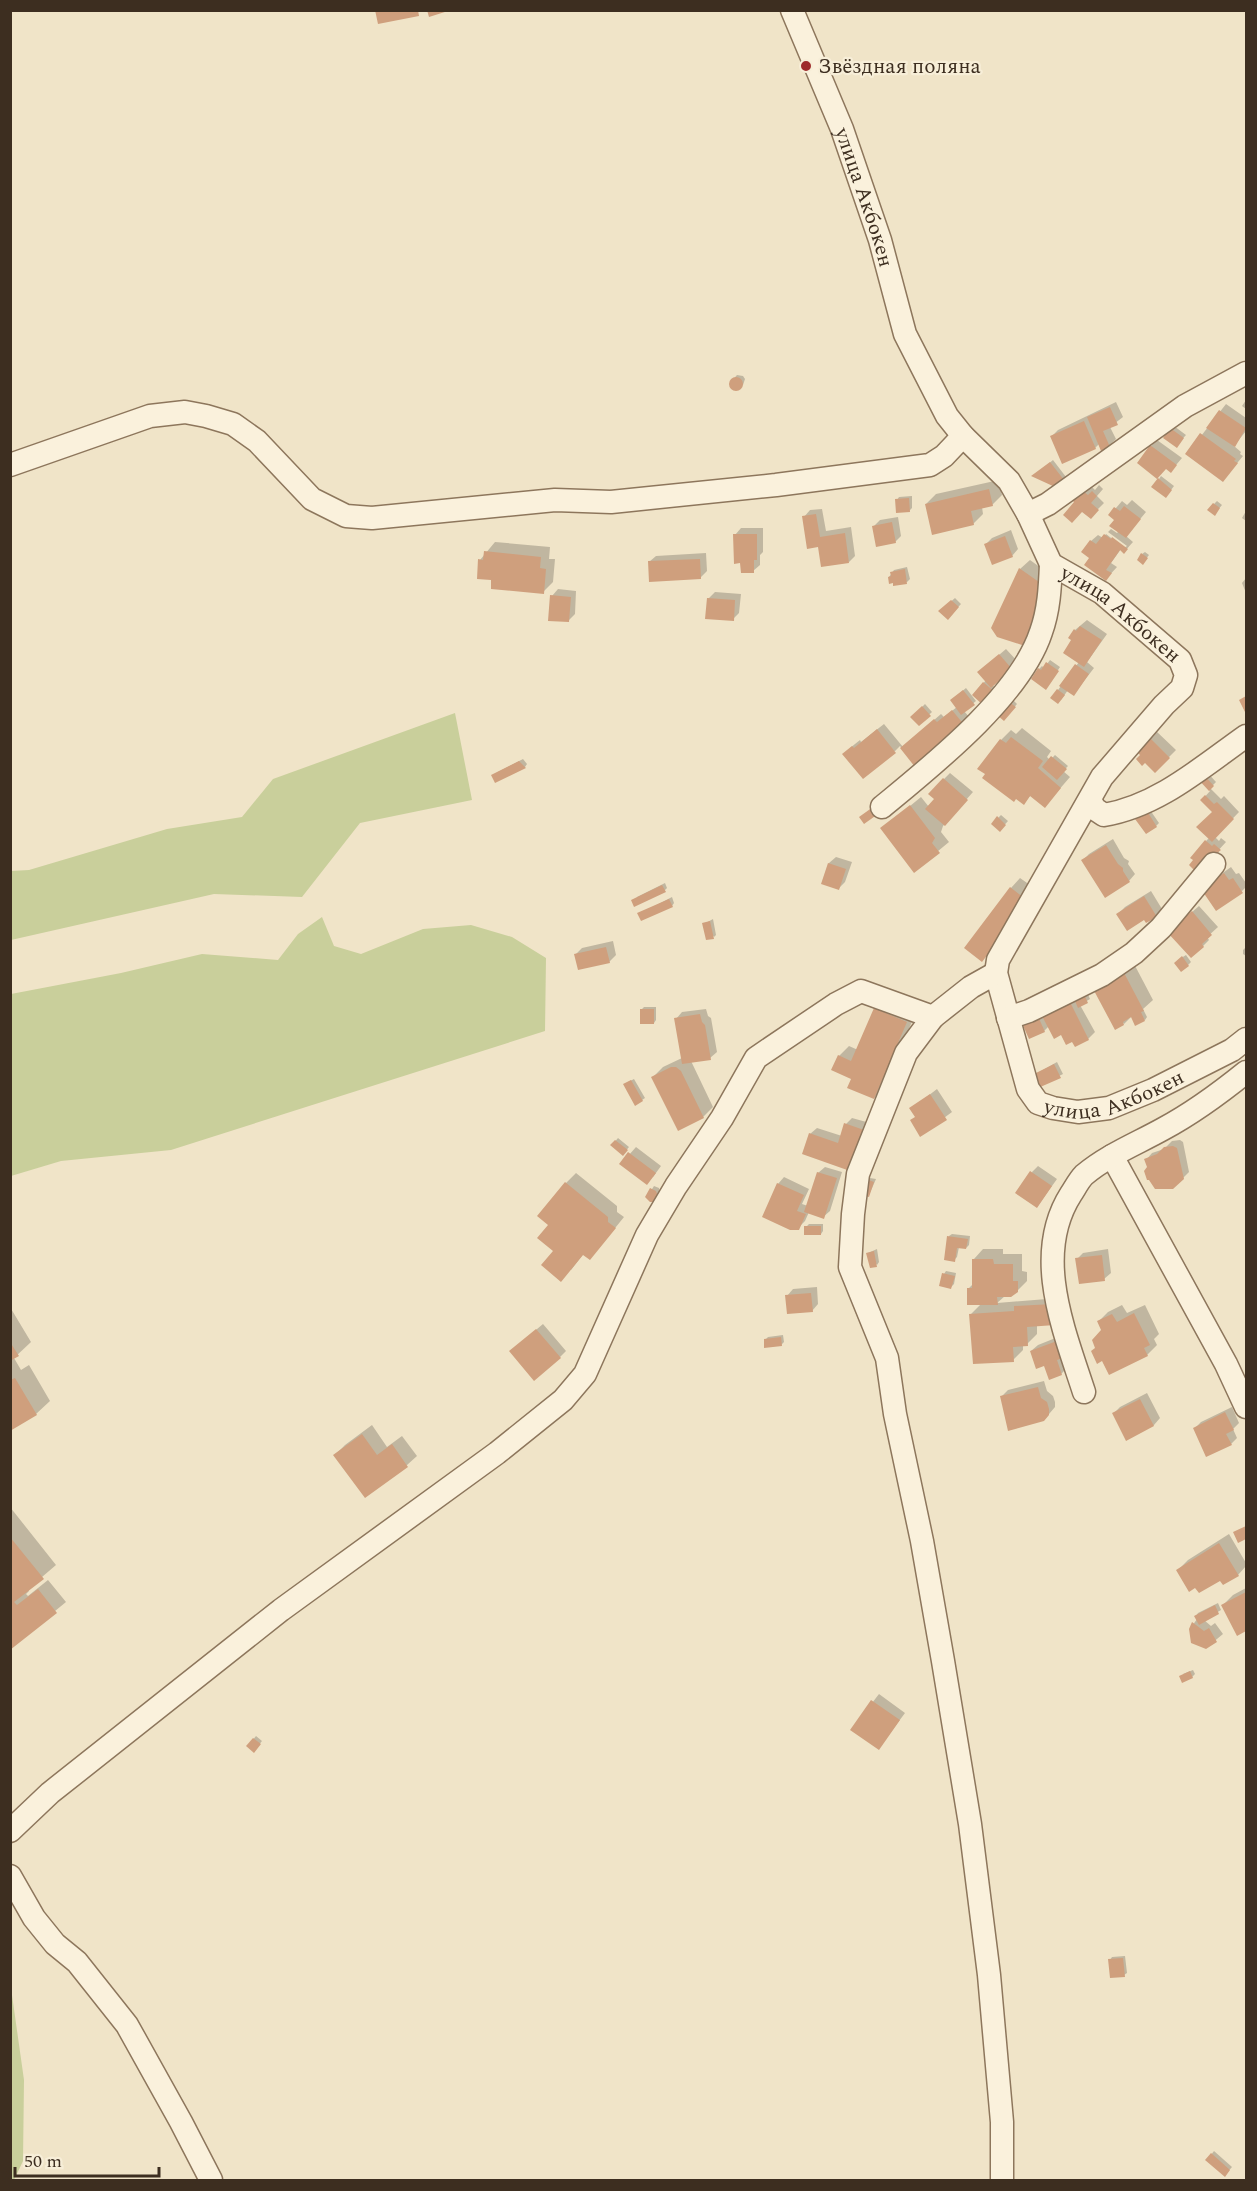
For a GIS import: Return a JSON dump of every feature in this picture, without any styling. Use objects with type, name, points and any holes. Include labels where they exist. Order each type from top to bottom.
[{"type":"street","name":"улица Акбокен","points":[[792,10],[842,129],[880,240],[905,334],[947,416],[963,436],[1009,481],[1028,514],[1051,564],[1102,593],[1180,660],[1186,675],[1182,688],[1164,705],[1102,777],[998,960],[996,974],[1028,1089],[1038,1103],[1078,1112],[1109,1108],[1153,1090],[1232,1050],[1246,1039]]},
{"type":"street","points":[[1028,514],[1048,504],[1185,406],[1246,373]]},
{"type":"street","points":[[10,465],[150,416],[185,412],[233,424],[257,441],[312,499],[346,516],[372,518],[555,500],[611,502],[776,485],[930,465],[944,456],[963,436]]},
{"type":"street","points":[[882,807],[927,770],[990,711],[1023,668],[1041,633],[1050,593],[1051,564]]},
{"type":"street","points":[[1090,800],[1095,809],[1104,815],[1137,807],[1159,796],[1246,736]]},
{"type":"street","points":[[1008,1018],[1029,1011],[1102,975],[1134,953],[1161,928],[1214,864]]},
{"type":"street","points":[[996,974],[970,987],[933,1017],[906,1053],[858,1174],[850,1268],[887,1358],[895,1414],[922,1541],[943,1661],[970,1824],[989,1975],[1002,2122],[1002,2181]]},
{"type":"street","points":[[10,1831],[50,1793],[282,1610],[497,1453],[563,1400],[585,1374],[653,1225],[676,1186],[722,1118],[756,1058],[836,1004],[861,991],[933,1017]]},
{"type":"street","points":[[1084,1392],[1059,1312],[1052,1261],[1061,1211],[1082,1177],[1112,1156],[1166,1128],[1213,1098],[1246,1072]]},
{"type":"street","points":[[1112,1156],[1226,1364],[1246,1407]]},
{"type":"street","points":[[10,1876],[34,1918],[55,1944],[77,1962],[127,2025],[211,2181]]},
{"type":"green space","points":[[455,713],[472,800],[360,823],[302,897],[214,894],[11,940],[11,871],[29,870],[167,829],[242,817],[273,779]]},
{"type":"green space","points":[[322,917],[334,946],[361,954],[423,929],[471,925],[512,937],[546,958],[545,1031],[171,1150],[61,1161],[11,1176],[11,994],[121,973],[202,954],[278,960],[298,934]]},
{"type":"green space","points":[[11,1988],[24,2080],[23,2161],[14,2180],[10,2180]]},
{"type":"building","points":[[375,10],[418,10],[419,16],[378,24]]},
{"type":"building","points":[[427,10],[448,10],[448,11],[429,17]]},
{"type":"building","points":[[733,377],[739,377],[743,384],[739,391],[733,391],[729,387],[729,381]]},
{"type":"building","points":[[1110,407],[1118,425],[1103,431],[1110,447],[1101,451],[1087,417]]},
{"type":"building","points":[[1219,410],[1246,428],[1235,447],[1206,428]]},
{"type":"building","points":[[1084,421],[1096,449],[1062,464],[1050,436]]},
{"type":"building","points":[[1170,428],[1184,438],[1177,448],[1163,438]]},
{"type":"building","points":[[1200,433],[1236,459],[1234,461],[1238,463],[1223,482],[1185,454]]},
{"type":"building","points":[[1150,445],[1177,465],[1171,473],[1166,469],[1157,479],[1137,463]]},
{"type":"building","points":[[1050,462],[1064,480],[1055,487],[1031,476]]},
{"type":"building","points":[[1158,478],[1172,490],[1166,498],[1151,487]]},
{"type":"building","points":[[989,489],[993,506],[971,511],[974,525],[932,535],[925,504]]},
{"type":"building","points":[[1080,489],[1088,495],[1092,491],[1097,496],[1091,503],[1099,510],[1091,519],[1082,512],[1072,523],[1063,515],[1074,502],[1071,499]]},
{"type":"building","points":[[909,498],[910,512],[896,513],[895,499]]},
{"type":"building","points":[[1213,503],[1220,508],[1215,516],[1207,510]]},
{"type":"building","points":[[1124,506],[1141,519],[1126,538],[1109,526],[1114,520],[1108,515],[1114,507],[1120,511]]},
{"type":"building","points":[[816,514],[820,537],[845,533],[849,563],[821,567],[818,547],[807,549],[802,516]]},
{"type":"building","points":[[892,522],[896,543],[876,547],[872,526]]},
{"type":"building","points":[[733,534],[757,534],[757,560],[754,560],[754,573],[741,573],[740,563],[734,564]]},
{"type":"building","points":[[1104,534],[1128,549],[1124,554],[1120,550],[1106,570],[1112,573],[1106,581],[1084,565],[1089,558],[1081,552],[1090,540],[1096,544]]},
{"type":"building","points":[[1005,536],[1013,557],[992,565],[984,544]]},
{"type":"building","points":[[484,551],[541,557],[540,568],[546,569],[544,594],[491,589],[491,580],[477,579],[478,559],[483,560]]},
{"type":"building","points":[[1141,553],[1148,558],[1143,565],[1137,560]]},
{"type":"building","points":[[700,559],[701,579],[649,582],[648,561]]},
{"type":"building","points":[[1019,568],[1039,582],[1043,592],[1025,646],[997,637],[991,628]]},
{"type":"building","points":[[905,569],[907,584],[893,586],[893,583],[889,584],[890,572]]},
{"type":"building","points":[[550,595],[571,597],[569,622],[548,621]]},
{"type":"building","points":[[707,598],[735,600],[734,621],[705,619]]},
{"type":"building","points":[[951,600],[959,607],[948,620],[938,611]]},
{"type":"building","points":[[1080,626],[1102,640],[1084,667],[1063,653],[1071,640],[1068,638],[1074,629],[1076,631]]},
{"type":"building","points":[[999,654],[1012,669],[991,688],[977,672]]},
{"type":"building","points":[[1046,662],[1059,671],[1046,690],[1031,679],[1038,668],[1041,670]]},
{"type":"building","points":[[1075,664],[1089,674],[1074,696],[1059,686]]},
{"type":"building","points":[[983,682],[995,692],[984,706],[972,695]]},
{"type":"building","points":[[1057,689],[1065,695],[1058,704],[1050,698]]},
{"type":"building","points":[[963,690],[975,705],[961,715],[950,700]]},
{"type":"building","points":[[1246,696],[1246,714],[1239,700]]},
{"type":"building","points":[[1009,702],[1016,707],[1004,721],[997,715]]},
{"type":"building","points":[[922,706],[931,716],[919,726],[910,717]]},
{"type":"building","points":[[952,710],[965,726],[915,767],[900,748],[934,719],[937,722]]},
{"type":"building","points":[[877,729],[896,753],[863,779],[842,754],[852,746],[854,748]]},
{"type":"building","points":[[1147,735],[1170,758],[1155,773],[1145,763],[1142,766],[1136,759],[1140,755],[1134,749]]},
{"type":"building","points":[[1011,737],[1043,761],[1038,768],[1061,788],[1045,808],[1030,796],[1024,805],[1016,799],[1014,802],[982,778],[985,774],[977,769],[1000,739],[1006,743]]},
{"type":"building","points":[[1051,756],[1067,769],[1057,780],[1042,767]]},
{"type":"building","points":[[519,761],[526,768],[495,783],[491,775]]},
{"type":"building","points":[[1202,773],[1214,786],[1209,791],[1197,778]]},
{"type":"building","points":[[943,778],[968,800],[945,826],[925,809],[934,799],[928,794]]},
{"type":"building","points":[[1205,795],[1214,804],[1217,802],[1234,819],[1212,842],[1196,827],[1212,812],[1200,800]]},
{"type":"building","points":[[910,805],[935,838],[932,843],[940,853],[914,873],[880,828]]},
{"type":"building","points":[[873,807],[878,814],[864,824],[859,817]]},
{"type":"building","points":[[1147,811],[1157,827],[1146,834],[1135,819]]},
{"type":"building","points":[[997,816],[1006,825],[1000,832],[991,824]]},
{"type":"building","points":[[1205,840],[1221,850],[1195,871],[1189,865],[1193,860],[1190,858]]},
{"type":"building","points":[[1106,845],[1130,882],[1105,898],[1081,860]]},
{"type":"building","points":[[828,863],[846,869],[839,890],[821,884]]},
{"type":"building","points":[[1224,873],[1229,880],[1233,878],[1243,893],[1216,911],[1201,889]]},
{"type":"building","points":[[662,885],[666,892],[634,907],[631,900]]},
{"type":"building","points":[[1010,887],[1028,901],[982,962],[964,948]]},
{"type":"building","points":[[1144,896],[1157,917],[1146,923],[1144,920],[1127,931],[1116,914]]},
{"type":"building","points":[[669,899],[673,907],[641,921],[637,913]]},
{"type":"building","points":[[1192,911],[1212,935],[1202,944],[1204,947],[1191,958],[1167,932]]},
{"type":"building","points":[[710,921],[714,939],[706,940],[702,923]]},
{"type":"building","points":[[606,947],[610,963],[578,970],[574,954]]},
{"type":"building","points":[[1182,956],[1189,966],[1181,972],[1174,963]]},
{"type":"building","points":[[1122,969],[1144,1011],[1141,1012],[1145,1021],[1135,1026],[1131,1017],[1115,1030],[1091,985]]},
{"type":"building","points":[[1082,990],[1088,1003],[1078,1008],[1072,994]]},
{"type":"building","points":[[1069,1000],[1089,1040],[1075,1047],[1072,1042],[1066,1045],[1061,1035],[1054,1039],[1041,1014]]},
{"type":"building","points":[[874,1008],[907,1022],[874,1099],[847,1088],[851,1079],[831,1070],[838,1055],[851,1061]]},
{"type":"building","points":[[640,1009],[654,1009],[654,1024],[640,1024]]},
{"type":"building","points":[[700,1014],[705,1025],[711,1060],[682,1064],[674,1018]]},
{"type":"building","points":[[1037,1014],[1045,1032],[1029,1039],[1021,1021]]},
{"type":"building","points":[[1054,1064],[1061,1078],[1038,1088],[1032,1075]]},
{"type":"building","points":[[671,1067],[676,1067],[681,1071],[704,1118],[678,1131],[651,1077]]},
{"type":"building","points":[[631,1080],[643,1101],[635,1106],[623,1084]]},
{"type":"building","points":[[930,1094],[947,1120],[920,1137],[910,1120],[915,1117],[909,1108]]},
{"type":"building","points":[[844,1123],[864,1130],[850,1171],[802,1154],[809,1133],[838,1143]]},
{"type":"building","points":[[615,1140],[628,1150],[623,1156],[610,1145]]},
{"type":"building","points":[[1164,1147],[1177,1148],[1184,1179],[1173,1189],[1155,1189],[1147,1180],[1144,1171],[1147,1167],[1144,1159],[1157,1154]]},
{"type":"building","points":[[628,1152],[656,1173],[647,1185],[619,1164]]},
{"type":"building","points":[[1030,1171],[1052,1186],[1037,1208],[1015,1193]]},
{"type":"building","points":[[817,1172],[837,1178],[824,1219],[804,1212]]},
{"type":"building","points":[[866,1179],[874,1182],[869,1197],[861,1195]]},
{"type":"building","points":[[565,1182],[608,1217],[608,1222],[616,1228],[590,1260],[583,1255],[561,1282],[541,1265],[553,1251],[537,1238],[548,1225],[537,1216]]},
{"type":"building","points":[[777,1183],[804,1195],[797,1211],[806,1214],[799,1230],[790,1230],[762,1217]]},
{"type":"building","points":[[650,1188],[656,1191],[658,1197],[655,1202],[650,1202],[645,1197]]},
{"type":"building","points":[[804,1226],[821,1226],[821,1235],[804,1235]]},
{"type":"building","points":[[947,1236],[968,1239],[966,1249],[957,1248],[955,1262],[944,1260]]},
{"type":"building","points":[[874,1251],[877,1267],[870,1268],[866,1253]]},
{"type":"building","points":[[1102,1255],[1105,1281],[1079,1284],[1075,1258]]},
{"type":"building","points":[[972,1259],[993,1259],[994,1264],[1013,1264],[1013,1281],[1018,1281],[1018,1292],[1011,1297],[997,1297],[998,1305],[967,1305],[967,1288],[972,1288]]},
{"type":"building","points":[[942,1273],[955,1276],[951,1289],[939,1286]]},
{"type":"building","points":[[811,1293],[813,1312],[787,1314],[785,1295]]},
{"type":"building","points":[[1053,1304],[1055,1325],[1027,1327],[1028,1346],[1013,1347],[1014,1362],[973,1364],[969,1314],[1014,1311],[1014,1306]]},
{"type":"building","points":[[1134,1313],[1150,1345],[1144,1348],[1148,1356],[1109,1375],[1102,1361],[1097,1364],[1091,1351],[1095,1348],[1092,1340],[1101,1330],[1097,1321],[1112,1314],[1117,1322]]},
{"type":"building","points":[[536,1329],[561,1358],[534,1381],[509,1351]]},
{"type":"building","points":[[781,1337],[782,1346],[764,1348],[764,1339]]},
{"type":"building","points":[[1057,1341],[1063,1358],[1057,1360],[1062,1375],[1049,1380],[1044,1366],[1036,1369],[1030,1351]]},
{"type":"building","points":[[10,1342],[19,1356],[10,1361]]},
{"type":"building","points":[[15,1378],[37,1415],[10,1431],[10,1380]]},
{"type":"building","points":[[1038,1387],[1041,1398],[1047,1402],[1049,1415],[1044,1421],[1008,1431],[1000,1396]]},
{"type":"building","points":[[1140,1399],[1154,1426],[1126,1441],[1112,1413]]},
{"type":"building","points":[[1225,1412],[1234,1430],[1226,1434],[1232,1445],[1206,1457],[1193,1428]]},
{"type":"building","points":[[362,1434],[377,1455],[392,1444],[408,1467],[365,1498],[333,1455]]},
{"type":"building","points":[[1246,1526],[1246,1539],[1238,1543],[1233,1532]]},
{"type":"building","points":[[10,1537],[44,1579],[14,1602],[17,1605],[38,1589],[57,1613],[10,1650]]},
{"type":"building","points":[[1219,1543],[1239,1576],[1223,1585],[1220,1581],[1199,1593],[1195,1588],[1189,1592],[1176,1570]]},
{"type":"building","points":[[1246,1592],[1246,1631],[1237,1636],[1221,1605]]},
{"type":"building","points":[[1215,1605],[1219,1614],[1199,1625],[1194,1616]]},
{"type":"building","points":[[1192,1622],[1204,1631],[1209,1628],[1217,1642],[1206,1649],[1191,1643],[1189,1629]]},
{"type":"building","points":[[1190,1671],[1193,1678],[1182,1683],[1179,1676]]},
{"type":"building","points":[[871,1700],[900,1720],[879,1750],[850,1730]]},
{"type":"building","points":[[253,1738],[261,1744],[254,1753],[246,1746]]},
{"type":"building","points":[[1123,1958],[1125,1977],[1110,1978],[1108,1959]]},
{"type":"building","points":[[1211,2153],[1230,2170],[1225,2177],[1205,2160]]},
{"type":"place","name":"Звёздная поляна","points":[[806,66]]}]
